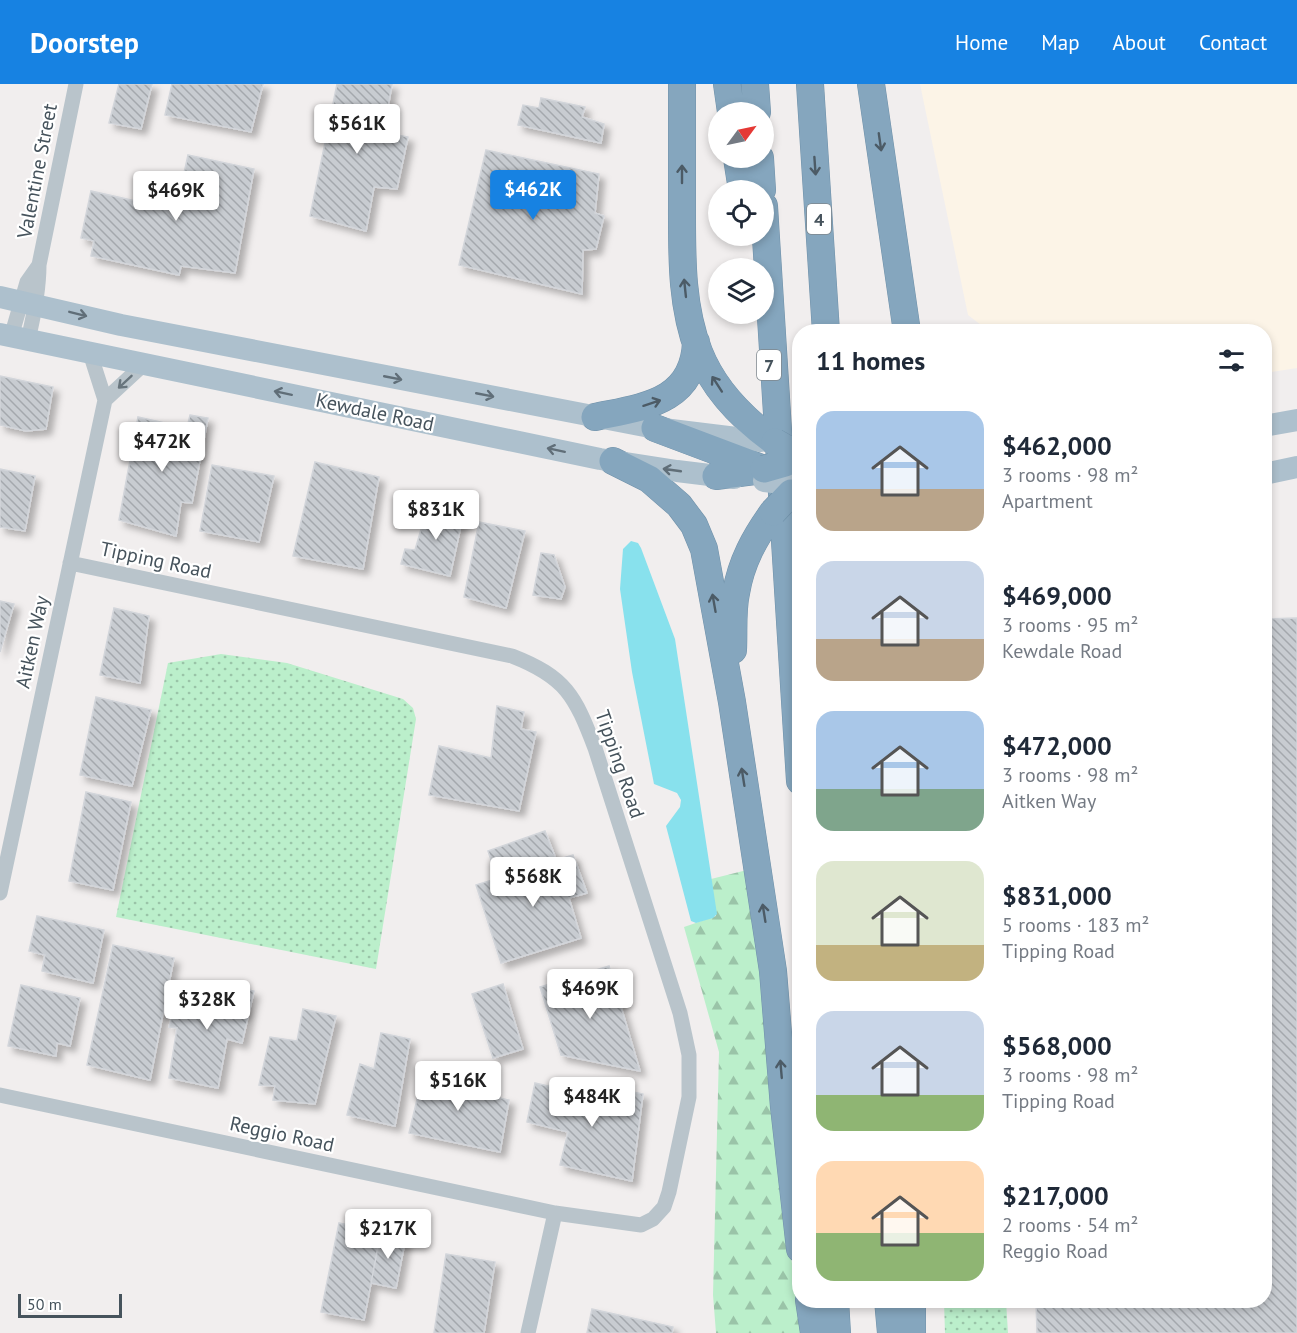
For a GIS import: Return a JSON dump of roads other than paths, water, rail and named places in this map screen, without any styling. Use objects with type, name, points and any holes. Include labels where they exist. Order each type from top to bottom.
[{"type":"highway","points":[[681,84],[683,270],[686,307],[696,342],[711,375],[724,395],[792,478]]},
{"type":"highway","points":[[727,84],[730,102]]},
{"type":"highway","points":[[756,84],[757,102]]},
{"type":"highway","name":"4","points":[[810,84],[825,324]]},
{"type":"highway","points":[[871,84],[906,324]]},
{"type":"highway","points":[[765,246],[772,451],[792,687]]},
{"type":"highway","points":[[891,324],[899,289]]},
{"type":"highway","name":"7","points":[[762,324],[772,451]]},
{"type":"highway","points":[[595,417],[651,405],[671,394],[683,382],[692,367],[696,355],[696,342]]},
{"type":"highway","points":[[656,428],[772,451]]},
{"type":"highway","points":[[716,476],[772,451]]},
{"type":"highway","points":[[613,461],[649,479],[665,491],[694,525],[704,549],[732,702],[773,971],[792,1178]]},
{"type":"highway","points":[[732,702],[735,595],[741,572],[755,539],[773,512],[792,492]]},
{"type":"highway","points":[[810,1308],[814,1333]]},
{"type":"highway","points":[[835,1308],[837,1333]]},
{"type":"highway","points":[[889,1308],[891,1333]]},
{"type":"highway","points":[[912,1308],[912,1333]]},
{"type":"main road","name":"Kewdale Road","points":[[19,301],[121,325],[656,428]]},
{"type":"main road","name":"Kewdale Road","points":[[13,337],[613,461],[716,476]]},
{"type":"main road","points":[[1272,425],[1297,420]]},
{"type":"main road","points":[[1272,472],[1297,467]]},
{"type":"street","name":"Valentine Street","points":[[13,337],[19,301],[27,282],[39,265],[76,84]]},
{"type":"street","name":"Aitken Way","points":[[0,893],[105,400],[90,353]]},
{"type":"street","points":[[105,400],[144,364]]},
{"type":"street","name":"Tipping Road","points":[[70,563],[512,656],[540,667],[565,687],[583,716],[595,748],[680,1013],[689,1055],[689,1097],[669,1192],[664,1207],[653,1219],[641,1225],[555,1213]]},
{"type":"street","name":"Reggio Road","points":[[0,1095],[555,1213]]},
{"type":"street","points":[[528,1333],[555,1213]]},
{"type":"water","points":[[631,541],[638,543],[641,548],[675,639],[717,914],[713,918],[696,923],[691,921],[666,826],[680,807],[681,800],[677,793],[654,784],[632,672],[620,589],[623,549]]}]
